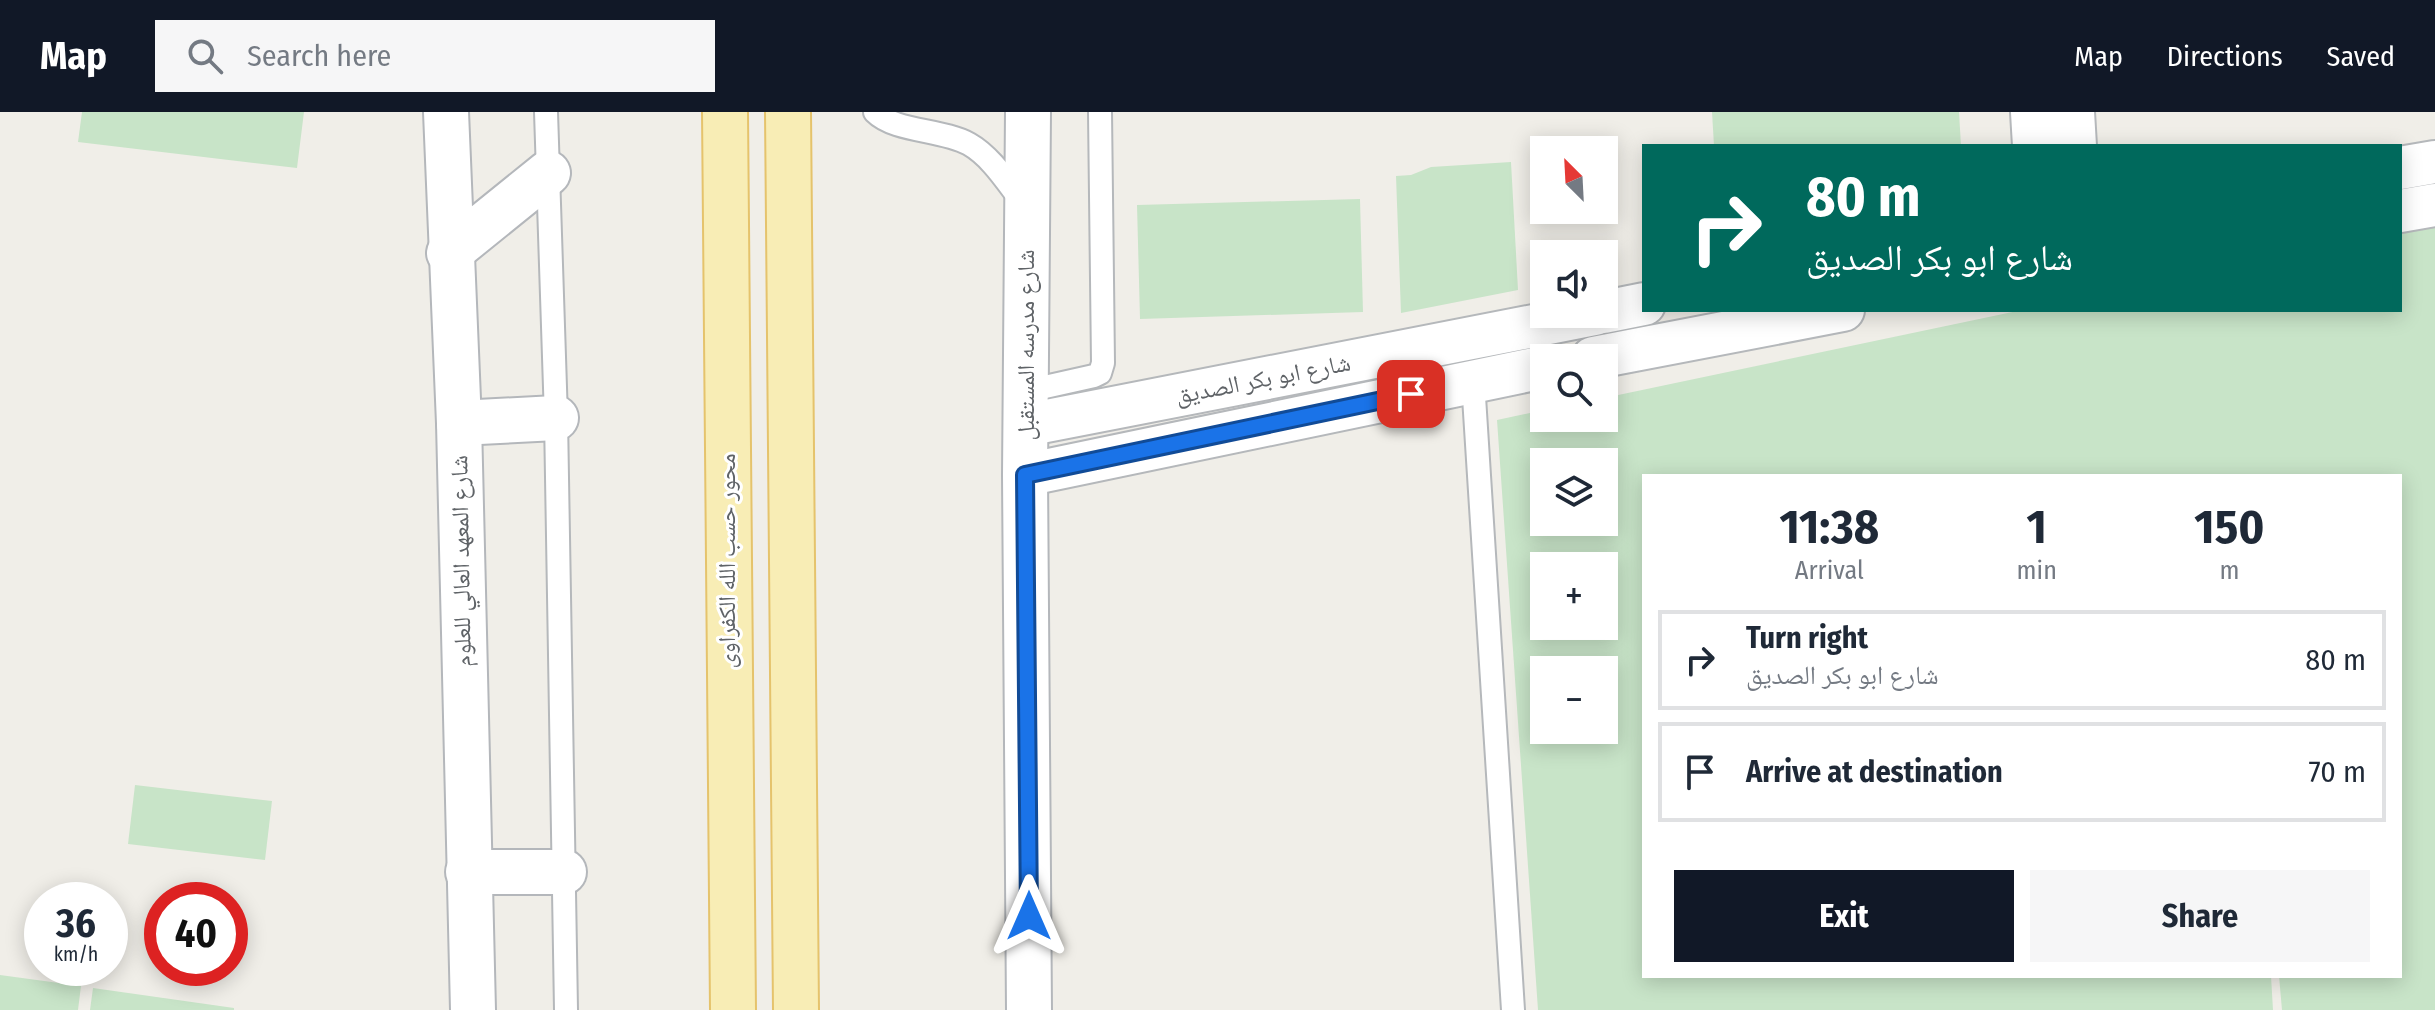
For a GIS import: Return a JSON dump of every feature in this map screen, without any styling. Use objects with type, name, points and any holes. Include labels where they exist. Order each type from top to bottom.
[{"type":"main road","name":"محور حسب الله الكفراوى","points":[[725,112],[729,840],[733,1010]]},
{"type":"main road","points":[[788,112],[796,1010]]},
{"type":"street","name":"شارع المعهد العالي للعلوم","points":[[446,112],[449,253],[459,423],[473,1010]]},
{"type":"street","name":"شارع مدرسه المستقبل","points":[[1028,112],[1025,475],[1029,1010]]},
{"type":"street","points":[[2032,112],[2034,144]]},
{"type":"street","points":[[2073,112],[2075,144]]},
{"type":"street","points":[[2402,168],[2435,162]]},
{"type":"street","points":[[449,253],[548,173]]},
{"type":"street","points":[[2402,211],[2435,205]]},
{"type":"street","points":[[1618,309],[1642,304]]},
{"type":"street","points":[[1618,353],[1833,312]]},
{"type":"street","name":"شارع ابو بكر الصديق","points":[[1026,408],[1103,411],[1530,327]]},
{"type":"street","name":"شارع ابو بكر الصديق","points":[[1025,475],[1530,370]]},
{"type":"street","points":[[1103,411],[1103,458]]},
{"type":"street","points":[[459,423],[556,418]]},
{"type":"street","points":[[468,872],[564,872]]},
{"type":"lane","points":[[546,112],[556,418],[566,1010]]},
{"type":"lane","points":[[875,112],[892,122],[921,120],[981,153],[1027,208]]},
{"type":"lane","points":[[1026,408],[1100,373],[1103,363],[1100,112]]},
{"type":"lane","points":[[1473,381],[1513,1010]]},
{"type":"green space","points":[[82,112],[304,112],[297,168],[78,142]]},
{"type":"green space","points":[[1712,112],[1959,112],[1961,144],[1714,144]]},
{"type":"green space","points":[[1511,162],[1518,290],[1401,313],[1396,176],[1411,175],[1431,167]]},
{"type":"green space","points":[[1360,199],[1363,312],[1140,319],[1137,205]]},
{"type":"green space","points":[[2435,226],[2435,1010],[2282,1010],[2279,978],[2402,978],[2402,474],[1642,474],[1642,978],[2271,978],[2273,1010],[1538,1010],[1497,420],[1530,413],[1530,432],[1618,432],[1618,395],[2012,312],[2402,312],[2402,232]]},
{"type":"green space","points":[[135,785],[272,801],[265,860],[128,844]]},
{"type":"green space","points":[[0,975],[24,978],[24,986],[81,986],[78,1010],[0,1010]]},
{"type":"green space","points":[[93,988],[234,1008],[234,1010],[90,1010]]},
{"type":"route","points":[[1029,916],[1025,475],[1411,394]]}]
